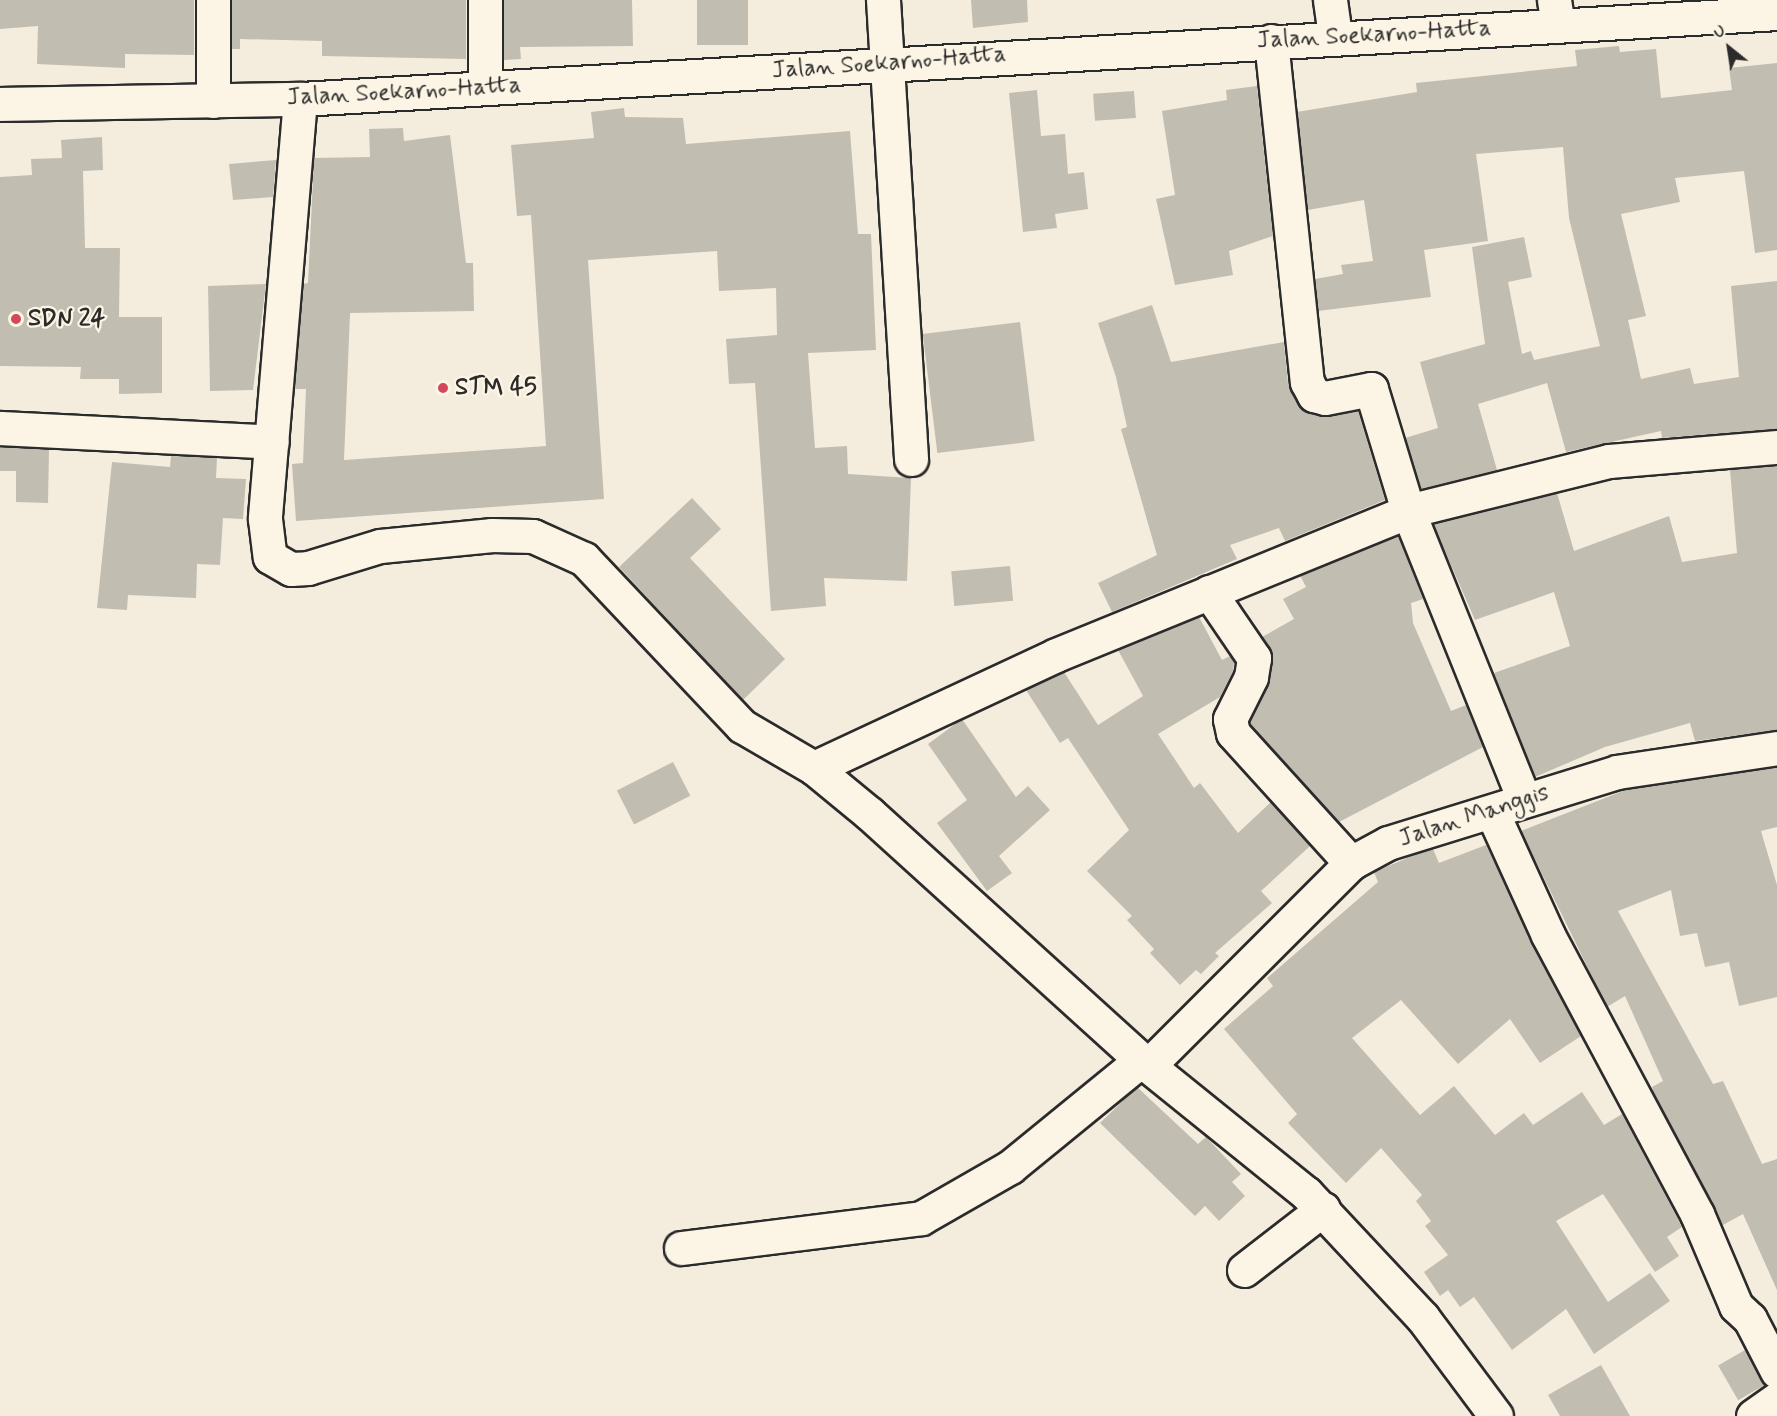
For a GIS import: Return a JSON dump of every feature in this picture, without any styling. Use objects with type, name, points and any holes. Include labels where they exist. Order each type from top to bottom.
[{"type":"main road","points":[[213,0],[213,101]]},
{"type":"main road","points":[[484,88],[486,0]]},
{"type":"main road","points":[[884,0],[912,459]]},
{"type":"main road","points":[[1330,0],[1335,37]]},
{"type":"main road","name":"Jalan Soekarno-Hatta","points":[[0,105],[300,99],[886,62],[1335,37],[1556,13],[1741,7],[1777,13]]},
{"type":"main road","points":[[1271,41],[1307,382],[1314,395],[1325,398],[1371,389],[1408,511],[1524,799]]},
{"type":"main road","points":[[300,99],[264,541],[279,564],[308,568],[380,546],[439,537],[533,536],[560,545],[584,559],[742,726],[814,768],[926,860],[1145,1063],[1323,1209],[1423,1318],[1496,1416]]},
{"type":"main road","points":[[0,428],[272,442]]},
{"type":"main road","points":[[814,768],[1056,655],[1408,511],[1609,461],[1777,447]]},
{"type":"main road","points":[[1209,592],[1254,658],[1251,677],[1230,719],[1233,733],[1351,863]]},
{"type":"main road","name":"Jalan Manggis","points":[[681,1248],[921,1218],[1011,1167],[1145,1063],[1351,863],[1438,823],[1492,812],[1524,799],[1617,772],[1777,748]]},
{"type":"main road","points":[[1492,812],[1548,935],[1697,1214],[1736,1306],[1763,1316],[1777,1371]]},
{"type":"main road","points":[[1244,1270],[1323,1209]]},
{"type":"main road","points":[[1753,1416],[1777,1399]]},
{"type":"building","points":[[0,0],[194,0],[194,55],[125,54],[125,68],[37,64],[38,26],[0,29]]},
{"type":"building","points":[[232,0],[466,0],[466,59],[322,56],[322,41],[240,39],[240,49],[232,49]]},
{"type":"building","points":[[504,0],[632,0],[633,46],[520,47],[521,59],[504,60]]},
{"type":"building","points":[[697,0],[748,0],[748,45],[697,45]]},
{"type":"building","points":[[971,0],[1027,0],[1028,22],[973,28]]},
{"type":"building","points":[[1619,46],[1620,52],[1656,49],[1661,98],[1732,90],[1729,68],[1777,63],[1777,250],[1755,253],[1744,171],[1675,178],[1680,202],[1621,214],[1646,316],[1628,320],[1641,379],[1690,368],[1694,384],[1739,377],[1731,286],[1777,281],[1777,429],[1662,438],[1661,431],[1566,452],[1547,383],[1478,404],[1497,470],[1421,489],[1405,438],[1438,428],[1420,362],[1485,344],[1472,247],[1524,237],[1532,277],[1508,282],[1522,354],[1531,351],[1534,360],[1600,346],[1569,218],[1563,147],[1476,154],[1488,241],[1424,250],[1431,297],[1318,311],[1315,279],[1343,274],[1341,265],[1373,261],[1364,200],[1308,210],[1297,112],[1417,92],[1416,83],[1577,66],[1575,50]]},
{"type":"building","points":[[1257,86],[1273,236],[1229,251],[1233,275],[1175,285],[1156,199],[1175,195],[1162,111],[1227,100],[1226,90]]},
{"type":"building","points":[[1037,90],[1041,136],[1065,134],[1068,174],[1084,172],[1088,209],[1055,214],[1057,228],[1023,232],[1009,93]]},
{"type":"building","points":[[1134,91],[1136,118],[1095,121],[1093,94]]},
{"type":"building","points":[[624,108],[625,117],[683,118],[686,144],[850,131],[858,234],[871,234],[876,350],[808,353],[815,448],[847,446],[848,474],[911,478],[907,581],[824,578],[826,606],[771,611],[755,383],[729,384],[726,339],[777,335],[776,288],[719,291],[717,251],[588,260],[604,499],[296,521],[292,464],[303,463],[306,389],[295,389],[303,284],[308,283],[314,158],[370,157],[369,129],[403,128],[404,141],[450,135],[466,263],[473,263],[474,311],[350,313],[344,460],[546,446],[531,215],[517,216],[511,145],[594,138],[591,112]]},
{"type":"building","points":[[102,137],[103,170],[83,171],[85,248],[120,248],[119,317],[162,317],[162,393],[119,394],[119,379],[80,379],[81,367],[0,366],[0,177],[32,175],[31,159],[62,158],[61,140]]},
{"type":"building","points":[[276,160],[273,197],[233,200],[229,164]]},
{"type":"building","points":[[266,284],[253,390],[210,391],[208,286]]},
{"type":"building","points":[[1152,305],[1171,362],[1284,342],[1288,384],[1302,409],[1328,416],[1358,411],[1385,500],[1285,541],[1279,528],[1230,545],[1237,559],[1112,612],[1098,583],[1157,555],[1121,429],[1127,427],[1116,377],[1098,323]]},
{"type":"building","points":[[1020,322],[1035,441],[937,453],[923,334]]},
{"type":"building","points":[[0,447],[49,449],[48,503],[16,502],[16,471],[0,471]]},
{"type":"building","points":[[171,456],[217,458],[216,478],[246,479],[243,519],[223,518],[220,565],[197,564],[196,598],[128,595],[127,610],[97,608],[112,462],[170,467]]},
{"type":"building","points":[[1777,466],[1777,730],[1695,741],[1690,723],[1605,747],[1535,777],[1494,673],[1570,646],[1554,592],[1475,620],[1433,524],[1557,493],[1574,551],[1669,516],[1682,562],[1737,553],[1730,470]]},
{"type":"building","points":[[692,498],[721,529],[690,558],[785,659],[743,700],[619,567]]},
{"type":"building","points":[[1398,535],[1423,599],[1411,603],[1413,623],[1451,711],[1466,705],[1483,747],[1339,822],[1250,724],[1273,661],[1262,637],[1294,619],[1283,599],[1306,587],[1300,575]]},
{"type":"building","points":[[1010,566],[1013,601],[954,606],[951,571]]},
{"type":"building","points":[[1199,617],[1222,660],[1230,656],[1234,662],[1233,671],[1220,697],[1158,734],[1194,788],[1200,783],[1238,833],[1271,802],[1310,846],[1261,891],[1272,903],[1215,953],[1219,956],[1201,974],[1196,970],[1180,985],[1150,953],[1154,949],[1127,920],[1132,916],[1087,871],[1129,830],[1068,738],[1060,743],[1026,690],[1064,672],[1098,725],[1143,696],[1118,650]]},
{"type":"building","points":[[962,719],[1016,797],[1028,786],[1050,810],[999,856],[1012,873],[987,891],[937,823],[967,800],[928,744]]},
{"type":"building","points":[[673,762],[690,796],[634,824],[617,791]]},
{"type":"building","points":[[1777,767],[1777,827],[1761,831],[1777,885],[1777,997],[1739,1006],[1729,962],[1705,967],[1697,933],[1680,936],[1671,890],[1618,911],[1713,1084],[1723,1081],[1762,1164],[1777,1159],[1777,1290],[1743,1214],[1723,1225],[1720,1220],[1654,1093],[1652,1087],[1663,1081],[1625,996],[1607,1007],[1521,831],[1628,789]]},
{"type":"building","points":[[1486,845],[1581,1036],[1540,1063],[1510,1019],[1458,1064],[1401,1000],[1352,1038],[1420,1115],[1454,1086],[1495,1135],[1524,1113],[1533,1125],[1582,1092],[1604,1125],[1622,1114],[1682,1227],[1667,1237],[1679,1256],[1655,1272],[1603,1194],[1556,1221],[1608,1302],[1650,1273],[1670,1301],[1594,1354],[1566,1309],[1512,1350],[1474,1297],[1460,1307],[1448,1290],[1440,1296],[1424,1272],[1448,1255],[1425,1226],[1431,1221],[1416,1201],[1422,1195],[1381,1148],[1346,1183],[1288,1123],[1297,1114],[1224,1029],[1273,986],[1267,978],[1378,882],[1374,872],[1424,851],[1433,849],[1439,863]]},
{"type":"building","points":[[1137,1087],[1198,1144],[1206,1137],[1241,1174],[1232,1182],[1245,1196],[1219,1221],[1205,1206],[1195,1216],[1100,1123]]},
{"type":"building","points":[[1745,1350],[1765,1385],[1738,1400],[1718,1366]]},
{"type":"building","points":[[1601,1365],[1630,1416],[1560,1416],[1548,1395]]},
{"type":"place","name":"SDN 24","points":[[16,319]]},
{"type":"place","name":"STM 45","points":[[443,388]]}]
